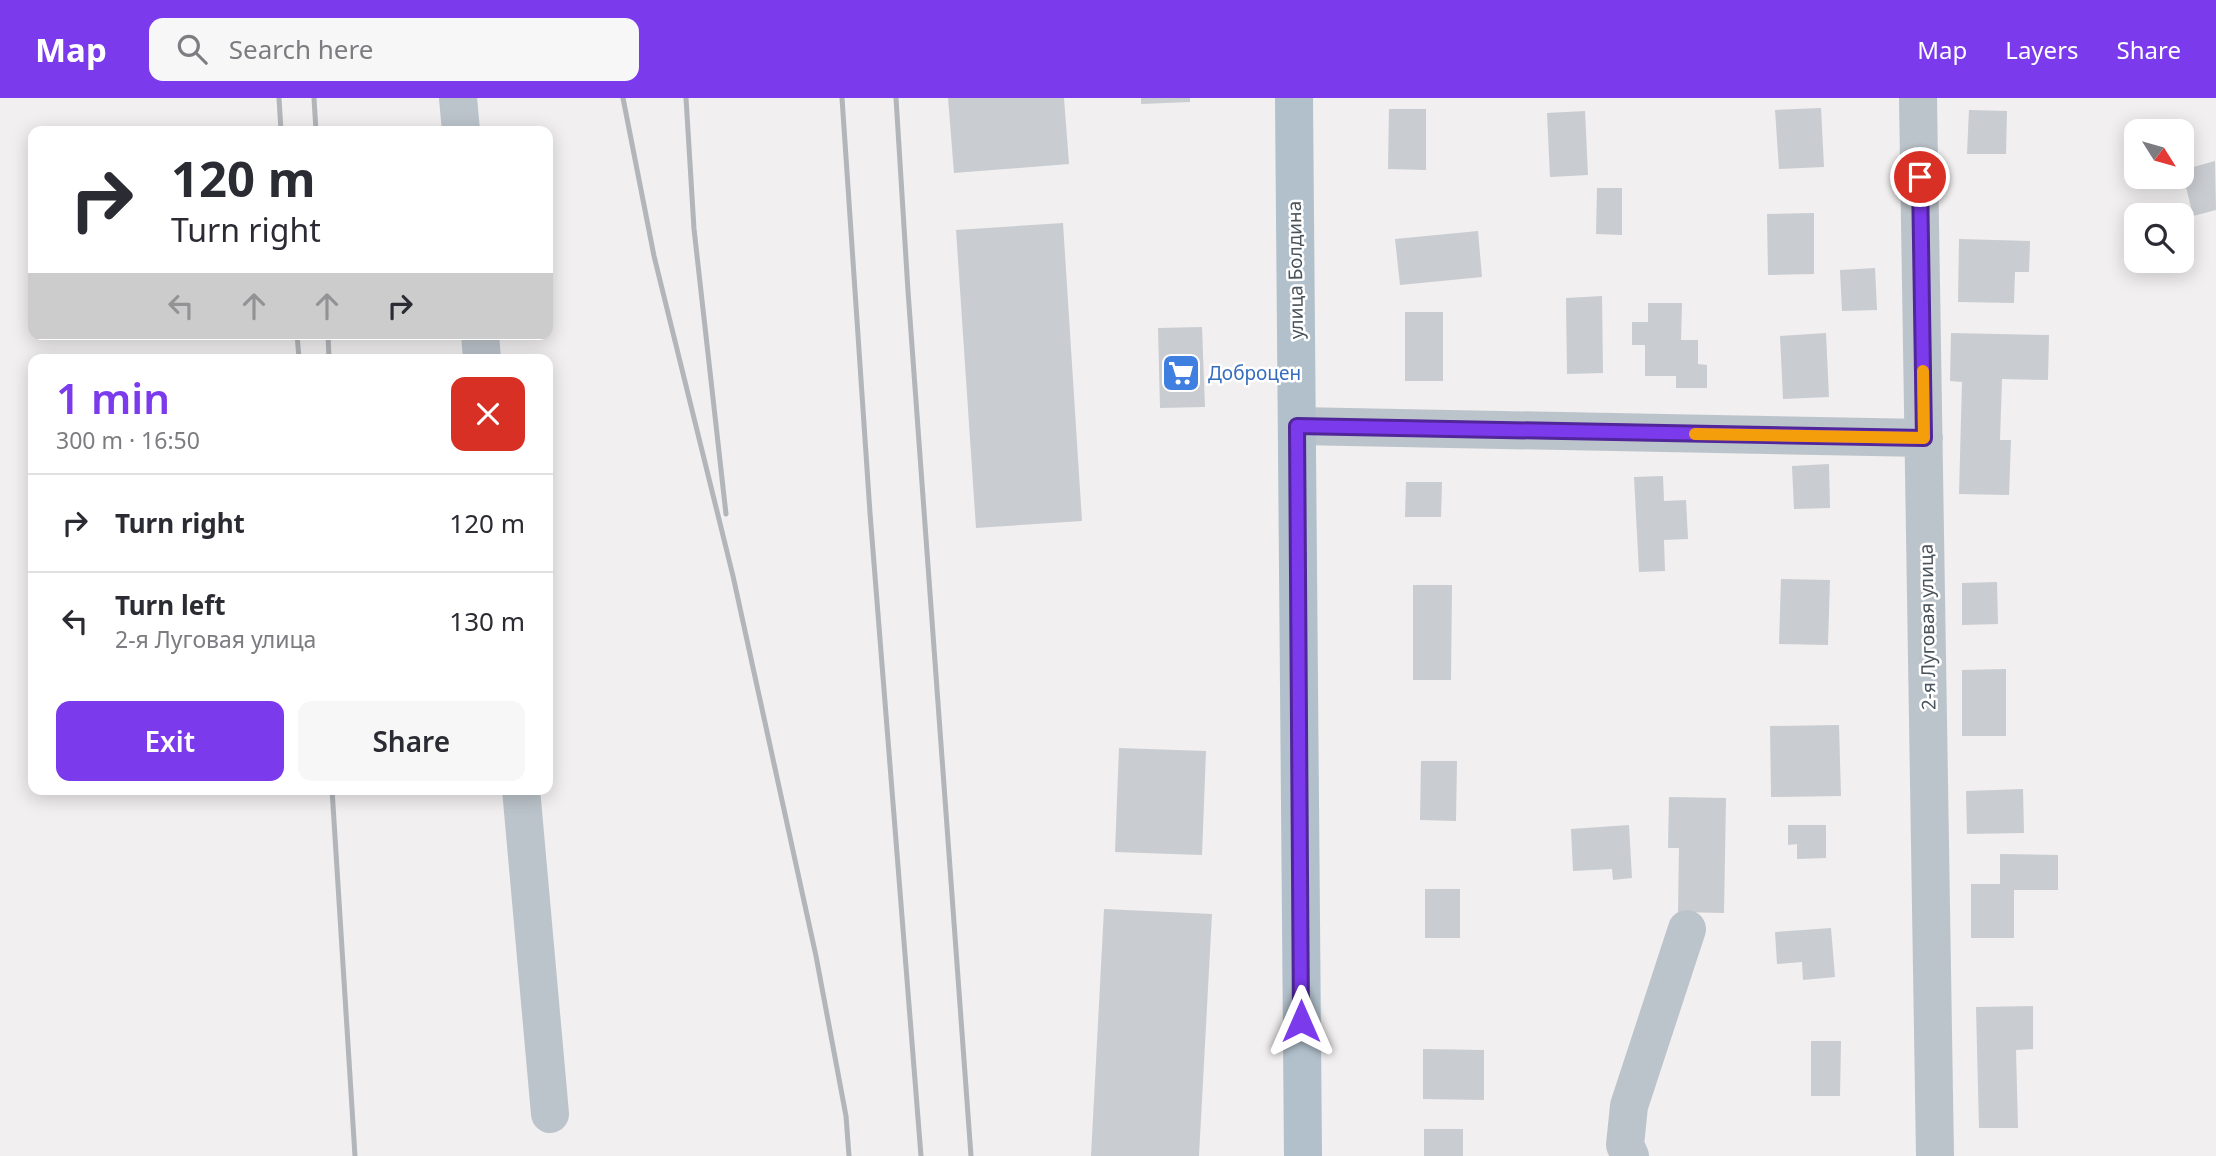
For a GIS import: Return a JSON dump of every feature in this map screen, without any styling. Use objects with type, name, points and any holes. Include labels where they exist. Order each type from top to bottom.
[{"type":"main road","name":"улица Болдина","points":[[1294,98],[1303,1156]]},
{"type":"street","points":[[458,98],[461,126]]},
{"type":"street","points":[[1294,98],[1309,98]]},
{"type":"street","name":"2-я Луговая улица","points":[[1918,98],[1935,1156]]},
{"type":"street","points":[[1297,426],[1924,438]]},
{"type":"street","points":[[522,795],[550,1114]]},
{"type":"street","points":[[1630,1156],[1625,1144],[1629,1106],[1687,929]]},
{"type":"building","points":[[948,98],[1064,98],[1069,164],[954,173]]},
{"type":"building","points":[[1141,98],[1190,98],[1190,102],[1141,104]]},
{"type":"building","points":[[1821,108],[1824,167],[1779,169],[1775,110]]},
{"type":"building","points":[[1389,109],[1426,109],[1426,170],[1388,169]]},
{"type":"building","points":[[1969,110],[2007,111],[2006,154],[1967,154]]},
{"type":"building","points":[[1585,111],[1588,175],[1550,177],[1547,113]]},
{"type":"building","points":[[2215,161],[2216,210],[2194,216],[2194,203],[2190,203],[2187,189],[2194,189],[2194,167]]},
{"type":"building","points":[[1597,188],[1622,188],[1622,235],[1596,234]]},
{"type":"building","points":[[1814,213],[1814,274],[1768,275],[1767,214]]},
{"type":"building","points":[[1063,223],[1082,521],[976,528],[956,230]]},
{"type":"building","points":[[1478,231],[1482,277],[1400,285],[1395,239]]},
{"type":"building","points":[[1959,239],[2030,241],[2029,272],[2015,272],[2014,303],[1958,302]]},
{"type":"building","points":[[1875,268],[1877,310],[1842,311],[1840,270]]},
{"type":"building","points":[[1602,296],[1603,373],[1567,374],[1566,298]]},
{"type":"building","points":[[1648,303],[1682,303],[1681,340],[1698,340],[1698,364],[1707,365],[1707,388],[1676,388],[1676,376],[1645,376],[1645,345],[1632,345],[1632,322],[1648,322]]},
{"type":"building","points":[[1405,312],[1443,312],[1443,381],[1405,381]]},
{"type":"building","points":[[1202,327],[1205,407],[1160,408],[1158,328]]},
{"type":"building","points":[[1826,333],[1829,397],[1783,399],[1780,336]]},
{"type":"building","points":[[1951,333],[2049,335],[2048,380],[2002,379],[2000,440],[2011,440],[2009,495],[1959,494],[1962,382],[1950,381]]},
{"type":"building","points":[[1829,464],[1830,508],[1794,509],[1792,466]]},
{"type":"building","points":[[1663,476],[1664,501],[1686,500],[1688,539],[1664,540],[1665,571],[1639,572],[1634,477]]},
{"type":"building","points":[[1406,482],[1442,482],[1441,517],[1405,517]]},
{"type":"building","points":[[1781,579],[1830,580],[1828,645],[1779,644]]},
{"type":"building","points":[[1997,582],[1998,624],[1962,625],[1962,583]]},
{"type":"building","points":[[1413,585],[1452,585],[1451,680],[1413,680]]},
{"type":"building","points":[[2006,669],[2006,736],[1962,736],[1962,670]]},
{"type":"building","points":[[1839,725],[1841,796],[1771,797],[1770,726]]},
{"type":"building","points":[[1119,748],[1206,751],[1202,855],[1115,852]]},
{"type":"building","points":[[1421,761],[1457,761],[1456,821],[1420,820]]},
{"type":"building","points":[[2023,789],[2024,833],[1967,834],[1966,791]]},
{"type":"building","points":[[1669,797],[1726,798],[1724,913],[1678,912],[1679,848],[1668,848]]},
{"type":"building","points":[[1629,825],[1632,878],[1613,880],[1612,869],[1573,871],[1571,829]]},
{"type":"building","points":[[1788,825],[1826,825],[1826,858],[1797,859],[1797,844],[1788,845]]},
{"type":"building","points":[[2000,854],[2058,855],[2058,890],[2014,890],[2014,938],[1971,938],[1971,884],[2000,884]]},
{"type":"building","points":[[1425,889],[1460,889],[1460,938],[1425,938]]},
{"type":"building","points":[[1104,909],[1212,914],[1199,1156],[1091,1156]]},
{"type":"building","points":[[1831,928],[1835,977],[1803,980],[1802,962],[1777,964],[1775,932]]},
{"type":"building","points":[[2033,1006],[2033,1049],[2016,1050],[2018,1128],[1979,1128],[1976,1007]]},
{"type":"building","points":[[1811,1041],[1841,1041],[1840,1096],[1811,1096]]},
{"type":"building","points":[[1423,1049],[1484,1050],[1484,1100],[1423,1099]]},
{"type":"building","points":[[1424,1129],[1463,1129],[1463,1156],[1424,1156]]},
{"type":"railway","points":[[279,98],[281,126]]},
{"type":"railway","points":[[314,98],[316,126]]},
{"type":"railway","points":[[623,98],[654,256],[733,576],[816,956],[846,1116],[849,1156]]},
{"type":"railway","points":[[686,98],[694,229],[726,514]]},
{"type":"railway","points":[[842,98],[870,513],[921,1156]]},
{"type":"railway","points":[[896,98],[971,1156]]},
{"type":"railway","points":[[297,340],[299,354]]},
{"type":"railway","points":[[328,340],[329,354]]},
{"type":"railway","points":[[332,795],[355,1156]]},
{"type":"slow traffic","points":[[1695,434],[1924,438],[1923,371]]},
{"type":"place","name":"Доброцен","points":[[1181,373]]},
{"type":"route","points":[[1301,1021],[1297,426],[1924,438],[1920,177]]}]
